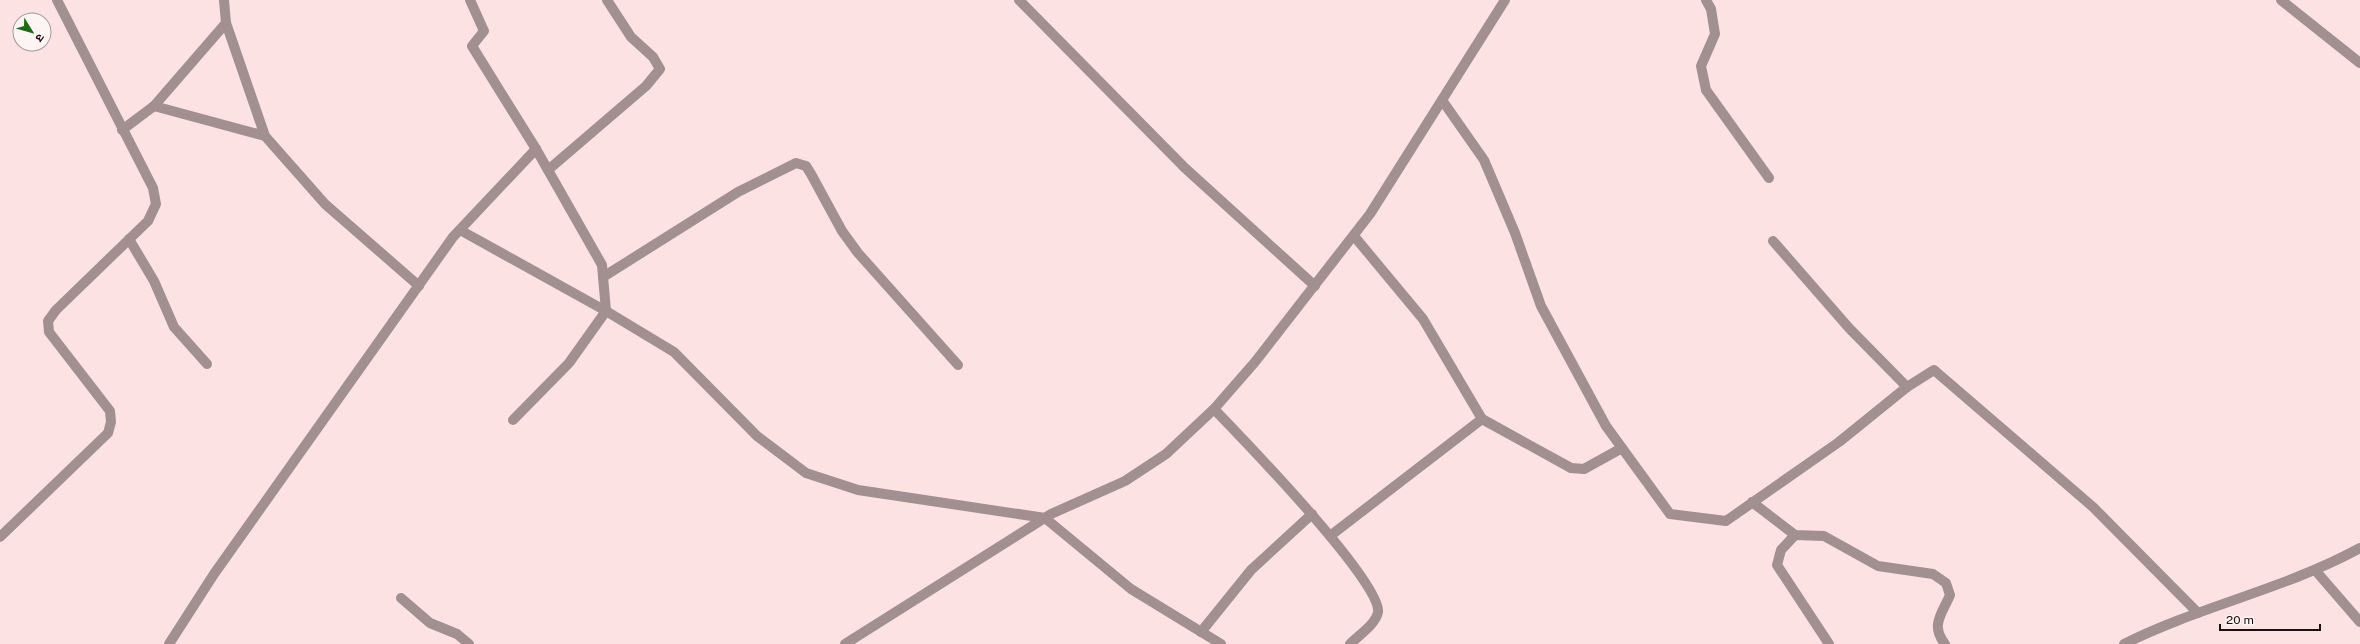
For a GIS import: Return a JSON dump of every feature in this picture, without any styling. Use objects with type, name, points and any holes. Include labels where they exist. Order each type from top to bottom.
[{"type":"street","points":[[0,537],[108,433],[111,422],[110,411],[49,332],[48,321],[56,310],[148,221],[156,204],[153,188],[122,130],[57,0]]},
{"type":"street","points":[[224,0],[226,23],[265,136],[325,204],[419,286]]},
{"type":"street","points":[[470,0],[484,31],[472,46],[536,149],[602,265],[606,311],[569,363],[513,420]]},
{"type":"street","points":[[548,170],[646,86],[660,69],[653,57],[631,37],[607,0]]},
{"type":"street","points":[[1019,0],[1185,168],[1315,286]]},
{"type":"street","points":[[845,644],[1045,518],[1125,481],[1166,454],[1214,409],[1255,362],[1370,214],[1505,0]]},
{"type":"street","points":[[1706,0],[1711,9],[1715,34],[1701,66],[1706,90],[1769,178]]},
{"type":"street","points":[[2281,0],[2360,63]]},
{"type":"street","points":[[122,130],[154,106],[226,23]]},
{"type":"street","points":[[1442,100],[1484,160],[1541,306],[1606,426],[1670,514],[1726,521],[1839,442],[1907,387],[1934,370],[2093,507],[2198,613]]},
{"type":"street","points":[[154,106],[265,136]]},
{"type":"street","points":[[169,644],[214,574],[460,230],[536,149]]},
{"type":"street","points":[[603,276],[738,192],[796,164],[806,166],[812,174],[842,231],[858,254],[958,365]]},
{"type":"street","points":[[460,230],[606,311],[674,352],[757,436],[806,474],[858,490],[1045,518],[1130,590],[1221,644]]},
{"type":"street","points":[[1354,236],[1423,320],[1482,419],[1571,468],[1584,469],[1622,448]]},
{"type":"street","points":[[129,240],[154,281],[174,327],[207,364]]},
{"type":"street","points":[[1773,241],[1849,328],[1907,387]]},
{"type":"street","points":[[1214,409],[1277,473],[1330,536],[1375,597],[1378,610],[1375,618],[1350,644]]},
{"type":"street","points":[[1330,536],[1482,419]]},
{"type":"street","points":[[1752,502],[1795,535],[1824,536],[1878,566],[1933,574],[1946,583],[1950,595],[1936,625],[1938,635],[1945,644]]},
{"type":"street","points":[[1200,632],[1251,570],[1312,514]]},
{"type":"street","points":[[1795,535],[1781,550],[1778,565],[1829,644]]},
{"type":"street","points":[[2124,644],[2157,627],[2330,564],[2360,548]]},
{"type":"street","points":[[2315,570],[2360,622]]},
{"type":"street","points":[[401,598],[430,623],[457,634],[470,644]]}]
